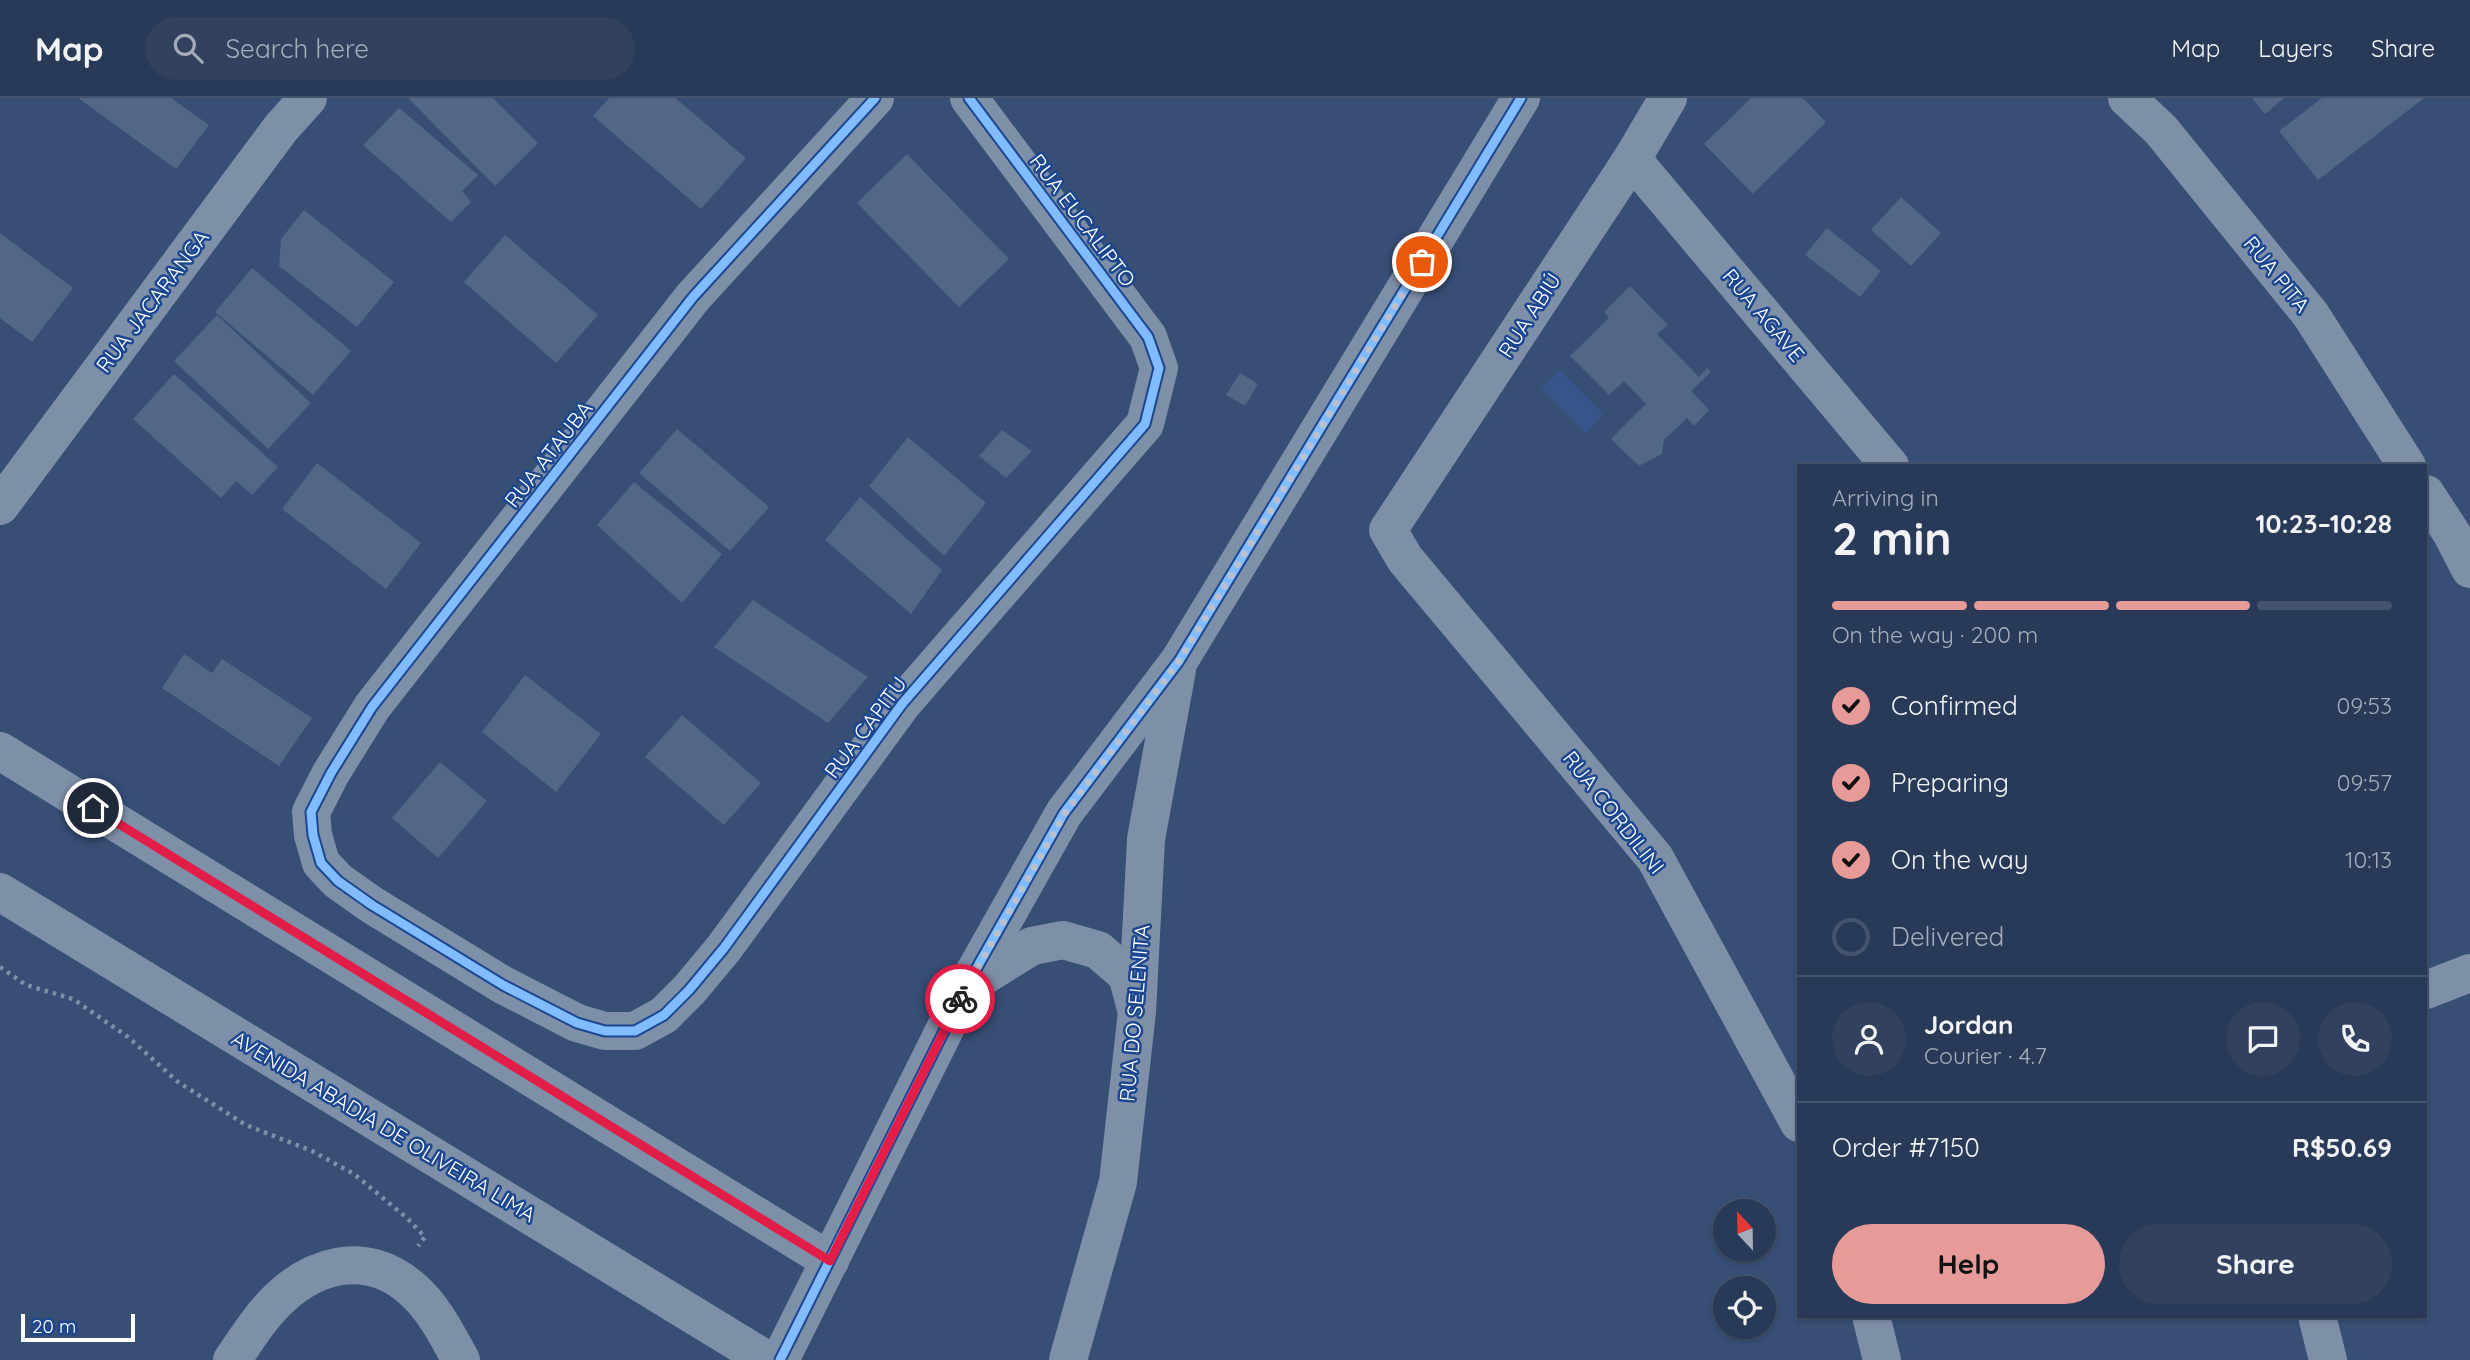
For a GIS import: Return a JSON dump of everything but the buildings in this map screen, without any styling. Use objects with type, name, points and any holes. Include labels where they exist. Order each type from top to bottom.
[{"type":"street","name":"RUA JACARANGA","points":[[0,506],[281,128],[308,98]]},
{"type":"street","name":"RUA ATAUBA","points":[[635,1031],[605,1031],[577,1023],[503,985],[372,905],[338,881],[321,863],[313,835],[311,812],[331,773],[372,707],[694,297],[875,98]]},
{"type":"street","name":"RUA EUCALIPTO","points":[[969,98],[1148,337],[1159,368]]},
{"type":"street","name":"RUA DO SELENITA","points":[[780,1360],[966,987],[1065,813],[1179,661],[1521,98]]},
{"type":"street","name":"RUA ABIÚ","points":[[1388,530],[1635,162],[1668,98]]},
{"type":"street","name":"RUA PITA","points":[[2127,98],[2161,130],[2311,315],[2406,464]]},
{"type":"street","name":"RUA AGAVE","points":[[1635,162],[1888,464]]},
{"type":"street","name":"RUA CAPITU","points":[[635,1031],[664,1015],[706,969],[902,704],[1145,424],[1159,368]]},
{"type":"street","points":[[2427,496],[2452,534],[2470,569]]},
{"type":"street","name":"RUA CORDILINI","points":[[1388,530],[1405,559],[1656,858],[1797,1119]]},
{"type":"street","name":"RUA DO SELENITA","points":[[1068,1360],[1118,1182],[1137,1012],[1146,839],[1179,661]]},
{"type":"street","points":[[0,751],[830,1261]]},
{"type":"street","name":"AVENIDA ABADIA DE OLIVEIRA LIMA","points":[[0,892],[767,1360]]},
{"type":"street","points":[[966,987],[1032,946],[1063,940],[1098,950],[1126,975],[1137,1012]]},
{"type":"street","points":[[2427,989],[2470,973]]},
{"type":"street","points":[[232,1360],[271,1307],[310,1275],[345,1263],[380,1269],[412,1289],[441,1324],[461,1360]]},
{"type":"street","points":[[1872,1318],[1882,1360]]},
{"type":"street","points":[[2318,1318],[2328,1360]]},
{"type":"path","points":[[0,967],[26,985],[73,999],[128,1037],[178,1082],[247,1125],[312,1151],[354,1174],[377,1191],[425,1237],[397,1280]]},
{"type":"water","points":[[1560,370],[1603,414],[1586,433],[1541,389]]},
{"type":"cycle path","points":[[875,98],[693,297],[372,707],[331,773],[311,812],[313,835],[321,863],[338,881],[372,905],[503,985],[577,1023],[605,1031],[635,1031],[664,1015],[689,990],[724,948],[902,704],[1145,424],[1159,368],[1148,337],[969,98]]},
{"type":"cycle path","points":[[780,1360],[966,987],[1064,813],[1179,661],[1521,98]]},
{"type":"way so far","points":[[960,999],[1065,813],[1179,661],[1422,262]]},
{"type":"route","points":[[93,808],[830,1261],[960,999]]}]
